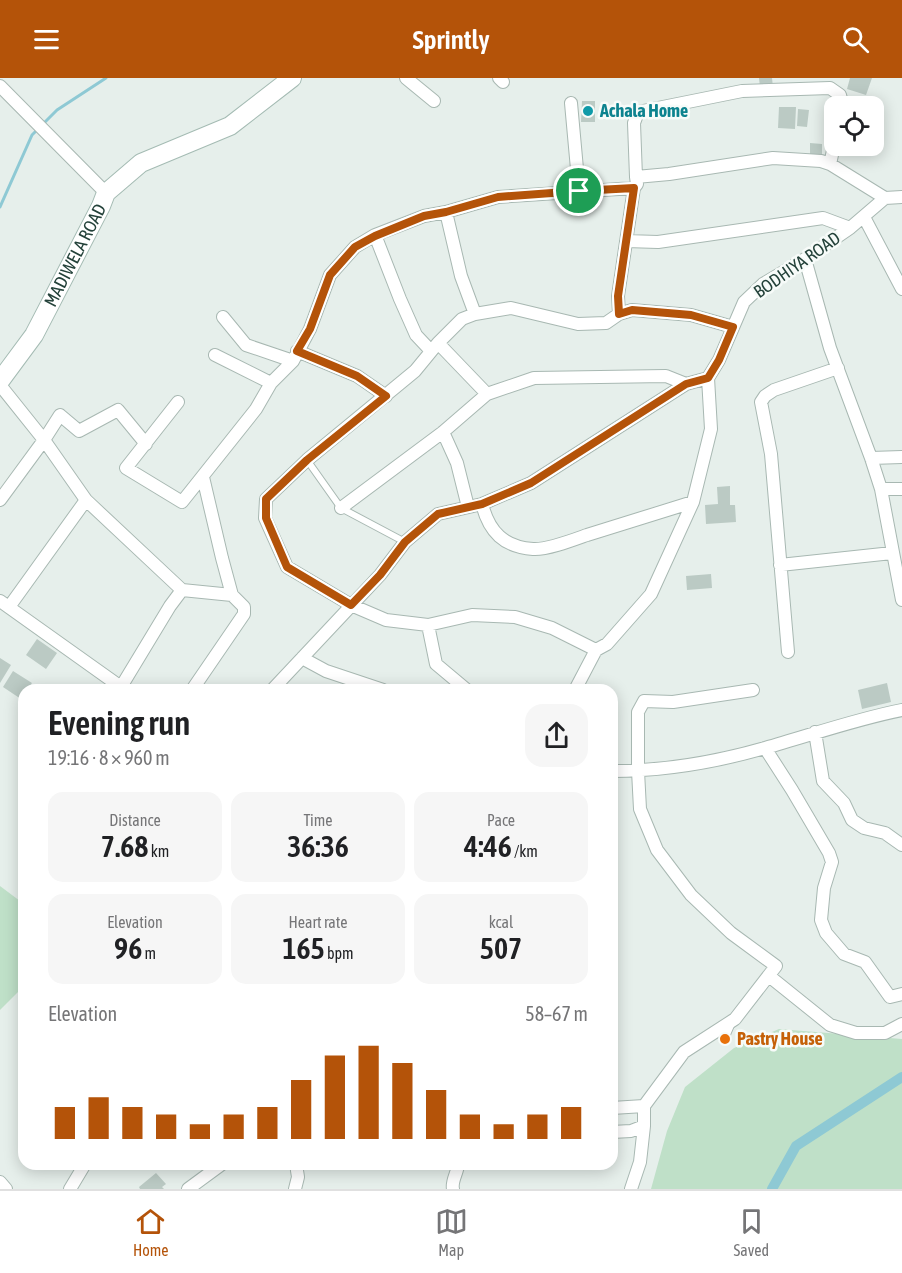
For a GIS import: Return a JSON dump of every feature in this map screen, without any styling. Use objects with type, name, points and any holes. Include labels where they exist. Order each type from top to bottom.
[{"type":"main road","name":"MADIWELA ROAD","points":[[0,383],[34,335],[106,193],[141,162],[230,126],[292,78]]},
{"type":"street","points":[[406,78],[434,101]]},
{"type":"street","points":[[0,86],[106,193]]},
{"type":"street","points":[[619,314],[618,296],[635,182],[634,123],[638,112],[742,91],[830,88],[840,96]]},
{"type":"street","points":[[571,103],[579,191]]},
{"type":"street","points":[[830,164],[832,156]]},
{"type":"street","points":[[178,402],[126,468],[182,502],[256,409],[271,383],[295,356],[310,329],[330,275],[355,247],[375,236],[424,216],[498,197],[579,191],[774,158],[821,160],[885,198],[902,197]]},
{"type":"street","name":"BODHIYA ROAD","points":[[708,378],[719,360],[744,302],[763,284],[850,228],[885,198]]},
{"type":"street","points":[[446,212],[461,276],[475,314]]},
{"type":"street","points":[[864,217],[902,289]]},
{"type":"street","points":[[626,241],[658,242],[823,218],[850,228]]},
{"type":"street","points":[[375,236],[416,335],[434,347],[487,394]]},
{"type":"street","points":[[805,259],[830,348],[871,458],[880,489],[902,600]]},
{"type":"street","points":[[596,650],[552,628],[515,617],[472,615],[428,625],[386,620],[351,605],[287,567],[266,518],[266,499],[307,460],[415,371],[434,347],[462,320],[475,314],[511,308],[578,324],[588,324],[606,323],[619,314],[632,310],[691,315],[733,327]]},
{"type":"street","points":[[223,317],[246,345],[295,356],[357,376],[386,396]]},
{"type":"street","points":[[215,355],[271,383]]},
{"type":"street","points":[[788,652],[771,454],[761,402],[774,390],[838,368]]},
{"type":"street","points":[[341,507],[443,432],[487,394],[534,378],[666,376],[686,384]]},
{"type":"street","points":[[278,684],[380,575],[405,542],[438,514],[482,504],[531,483],[686,384],[708,378],[711,429],[693,502],[651,594],[607,644],[596,650],[578,684]]},
{"type":"street","points":[[0,383],[86,500],[182,590],[232,595]]},
{"type":"street","points":[[0,500],[60,414],[79,431],[118,410],[146,444]]},
{"type":"street","points":[[443,432],[457,463],[468,507]]},
{"type":"street","points":[[871,458],[902,457]]},
{"type":"street","points":[[196,684],[244,614],[244,607],[232,595],[203,477]]},
{"type":"street","points":[[880,489],[902,489]]},
{"type":"street","points":[[86,500],[4,604],[116,684]]},
{"type":"street","points":[[482,504],[486,519],[496,534],[511,544],[535,549],[693,502]]},
{"type":"street","points":[[780,565],[892,553]]},
{"type":"street","points":[[126,684],[170,606],[182,590]]},
{"type":"street","points":[[428,625],[436,664],[460,684]]},
{"type":"street","points":[[302,658],[326,671],[365,684]]},
{"type":"street","points":[[631,1189],[640,1162],[644,1106],[684,1052],[735,1019],[776,966],[731,933],[691,895],[657,849],[640,808],[638,712],[644,701],[673,702],[753,690]]},
{"type":"street","points":[[618,771],[638,771],[702,763],[902,710]]},
{"type":"street","points":[[815,732],[823,781],[844,803],[852,820],[864,828],[885,832],[902,845]]},
{"type":"street","points":[[765,748],[829,852],[832,862],[824,888],[821,920],[826,933],[844,954],[865,962],[890,997],[902,994]]},
{"type":"street","points":[[769,976],[830,1026],[856,1033],[885,1033],[902,1024]]},
{"type":"street","points":[[618,1108],[644,1106]]},
{"type":"street","points":[[618,1132],[632,1131],[644,1126]]},
{"type":"street","points":[[70,1189],[81,1170]]},
{"type":"street","points":[[188,1189],[215,1170]]},
{"type":"street","points":[[295,1189],[297,1170]]},
{"type":"street","points":[[453,1189],[452,1185],[458,1170]]},
{"type":"street","points":[[0,1182],[6,1189]]},
{"type":"lane","points":[[307,460],[341,507],[405,542]]},
{"type":"lane","points":[[725,1039],[735,1019]]},
{"type":"green space","points":[[0,886],[18,900],[18,992],[0,1010]]},
{"type":"green space","points":[[779,1029],[902,1039],[902,1189],[651,1189],[667,1131],[685,1087],[734,1048]]},
{"type":"building","points":[[759,78],[772,78],[773,87],[760,87]]},
{"type":"building","points":[[850,78],[872,78],[866,95],[847,89]]},
{"type":"building","name":"Achala Home","points":[[582,101],[595,101],[595,122],[581,122]]},
{"type":"building","points":[[779,107],[796,107],[795,129],[778,128]]},
{"type":"building","points":[[798,109],[809,110],[807,127],[797,126]]},
{"type":"building","points":[[810,143],[822,144],[822,158],[810,158]]},
{"type":"building","points":[[730,486],[730,505],[735,505],[736,522],[706,524],[705,505],[718,504],[717,487]]},
{"type":"building","points":[[711,574],[712,588],[687,590],[686,576]]},
{"type":"building","points":[[37,639],[57,653],[46,669],[26,655]]},
{"type":"building","points":[[0,658],[11,665],[0,683]]},
{"type":"building","points":[[13,671],[32,683],[18,684],[18,697],[3,687]]},
{"type":"building","points":[[887,683],[891,702],[862,709],[858,690]]},
{"type":"building","points":[[156,1173],[166,1184],[162,1187],[164,1189],[140,1189],[139,1187]]},
{"type":"waterway","points":[[42,125],[57,110],[106,78]]},
{"type":"waterway","points":[[0,207],[32,135],[38,129]]},
{"type":"waterway","points":[[772,1189],[796,1146],[902,1077]]},
{"type":"place","name":"Achala Home","points":[[588,111]]},
{"type":"place","name":"Pastry House","points":[[725,1039]]},
{"type":"route","points":[[634,188],[618,296],[619,314],[632,310],[691,315],[733,327],[719,360],[708,378],[686,384],[531,483],[482,504],[438,514],[405,542],[380,575],[351,605],[287,567],[266,518],[266,499],[307,460],[386,396],[357,376],[297,351],[310,329],[330,275],[355,247],[375,236],[424,216],[498,197],[579,191],[634,188]]}]
